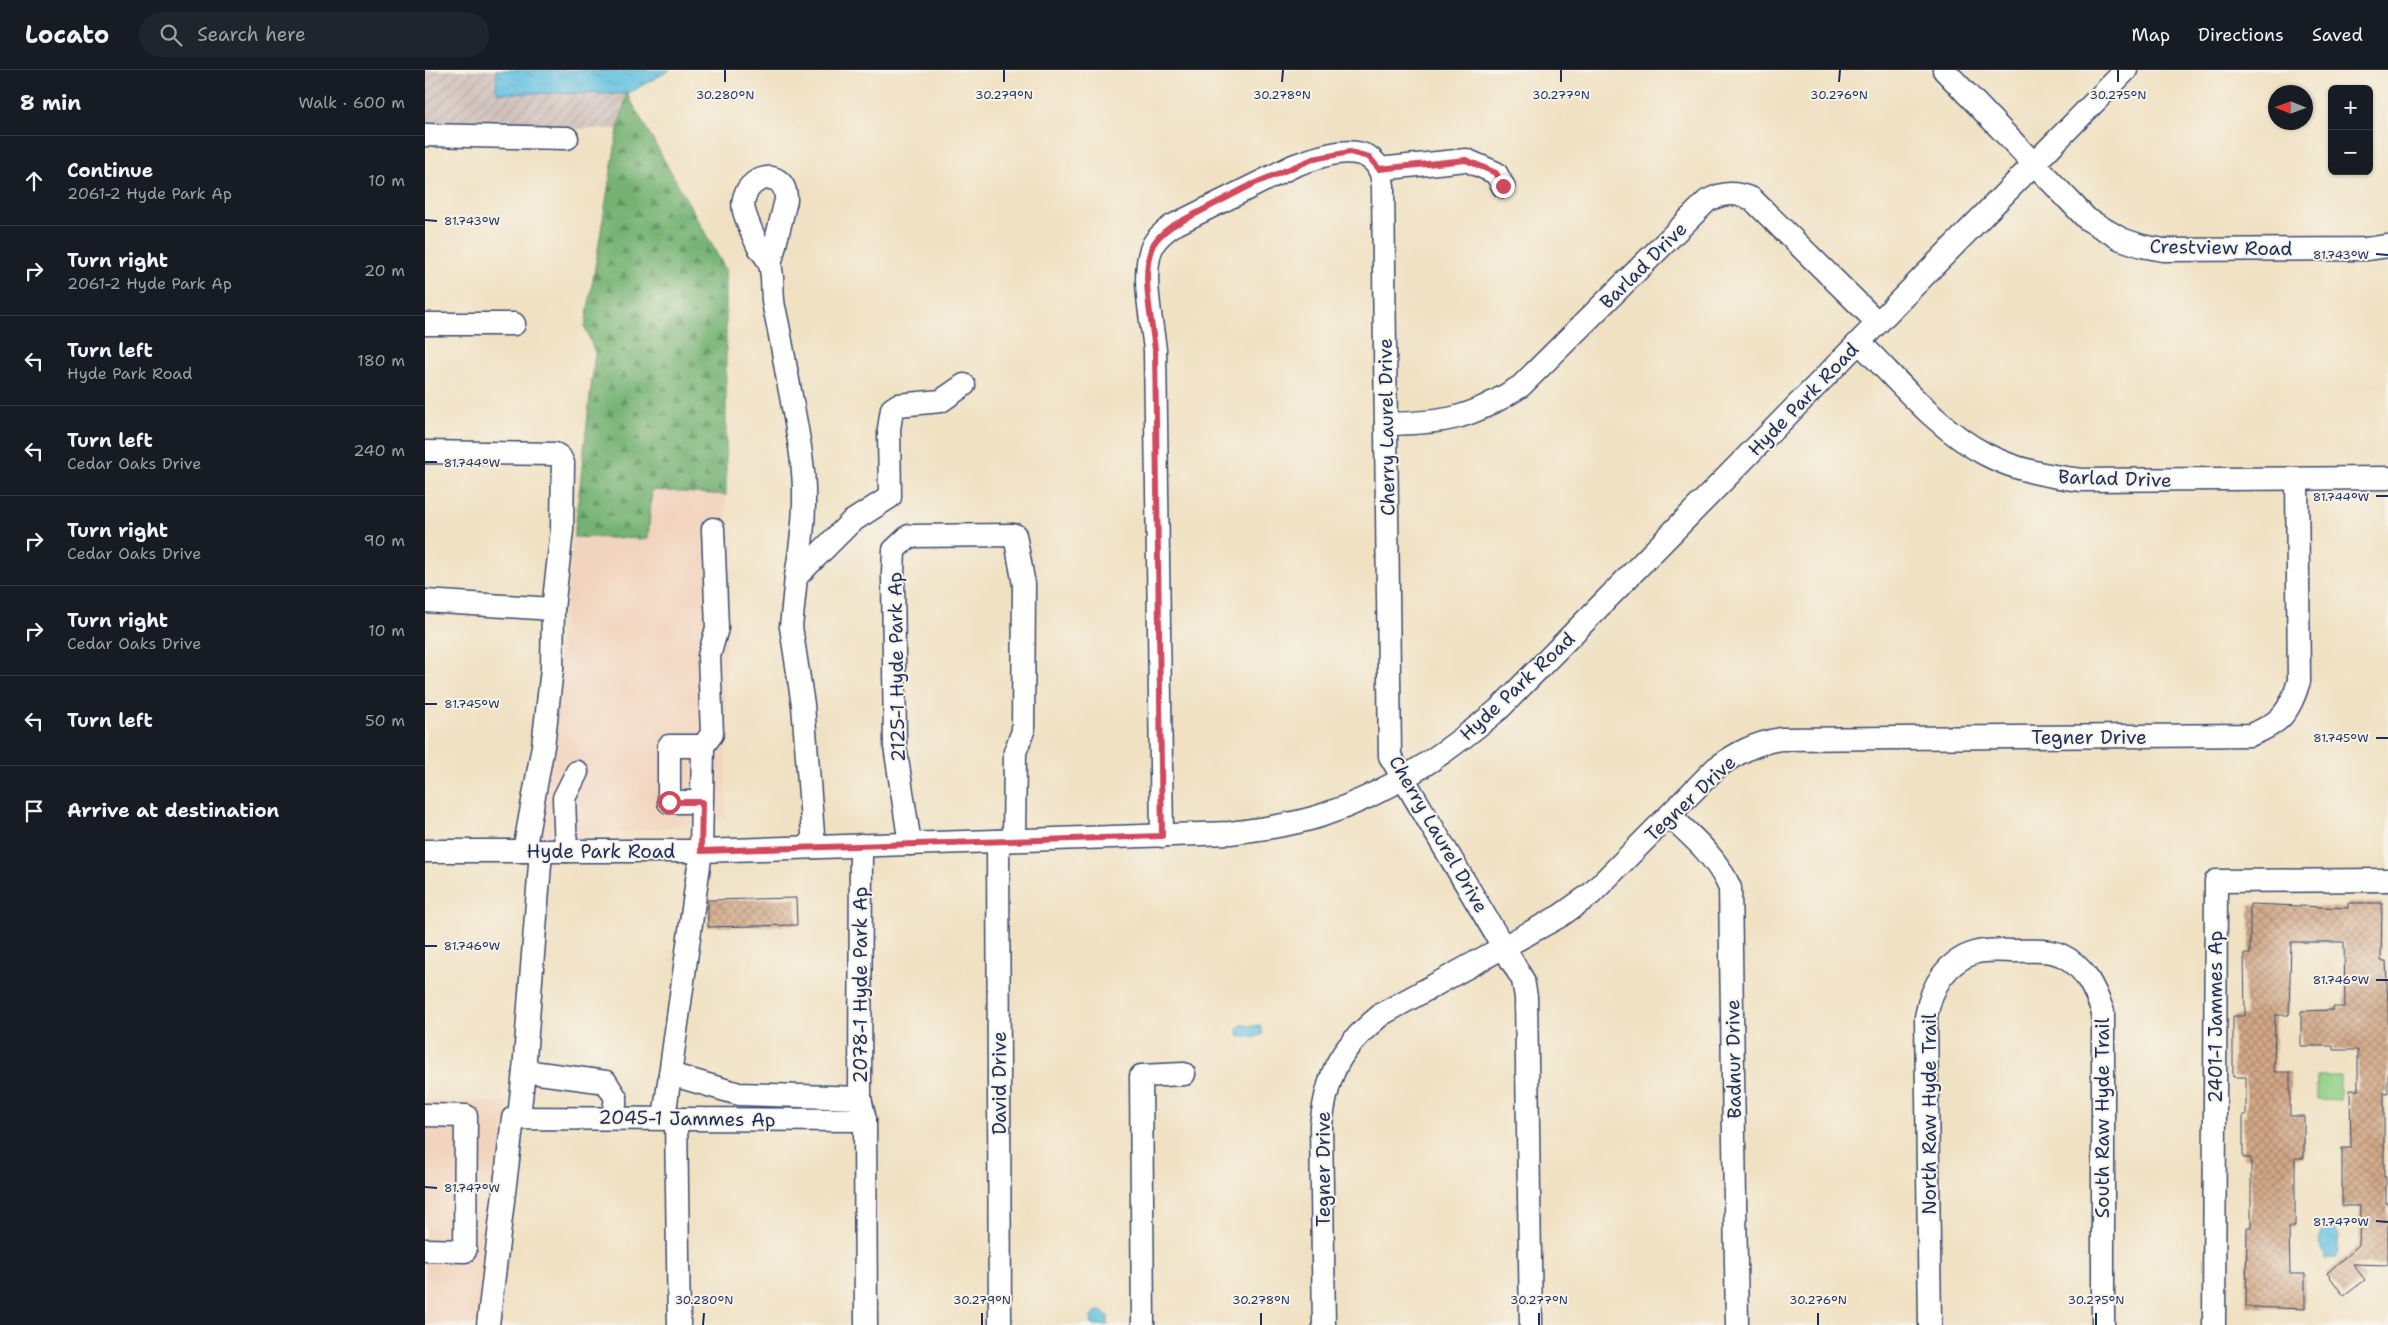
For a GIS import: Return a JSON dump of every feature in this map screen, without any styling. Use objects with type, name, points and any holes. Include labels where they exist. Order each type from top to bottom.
[{"type":"street","name":"Crestview Road","points":[[1944,70],[2087,219],[2121,239],[2163,250],[2366,249],[2388,246]]},
{"type":"street","name":"Hyde Park Road","points":[[425,851],[701,851],[1231,834],[1275,827],[1321,816],[1403,779],[1463,739],[1499,709],[2033,163],[2127,70]]},
{"type":"street","points":[[425,135],[567,138]]},
{"type":"street","points":[[1162,836],[1155,350],[1147,277],[1148,260],[1153,245],[1161,233],[1172,226],[1293,166],[1313,159],[1350,152],[1374,163],[1466,160],[1496,173],[1503,186]]},
{"type":"street","name":"Cherry Laurel Drive","points":[[1374,163],[1383,186],[1390,756],[1523,980],[1526,997],[1531,1325]]},
{"type":"street","name":"Barlad Drive","points":[[1386,424],[1434,423],[1467,415],[1493,404],[1521,386],[1707,201],[1721,194],[1738,194],[1752,199],[1877,323]]},
{"type":"street","points":[[770,265],[773,304],[783,341],[799,433],[805,500],[791,627],[803,705],[813,846]]},
{"type":"street","points":[[425,324],[514,324]]},
{"type":"street","name":"Barlad Drive","points":[[1859,342],[1939,421],[1957,436],[1984,454],[2013,467],[2048,476],[2081,480],[2388,478]]},
{"type":"street","points":[[796,577],[851,522],[889,497],[889,429],[892,409],[898,405],[941,400],[965,386]]},
{"type":"street","points":[[425,452],[555,454],[560,457],[563,463],[562,530],[553,609],[552,669],[532,851],[523,1071],[519,1118],[513,1118],[487,1325]]},
{"type":"street","name":"Tegner Drive","points":[[1324,1325],[1321,1125],[1329,1077],[1343,1052],[1361,1031],[1382,1014],[1560,916],[1591,894],[1716,768],[1737,753],[1762,742],[1781,739],[2250,736],[2268,729],[2283,717],[2294,700],[2299,681],[2297,479]]},
{"type":"street","points":[[679,1325],[670,1118],[670,1074],[701,851],[703,746],[712,734],[709,656],[717,628],[713,529]]},
{"type":"street","name":"David Drive","points":[[894,550],[909,536],[1015,534],[1024,595],[1023,731],[1015,752],[1006,841],[1000,1325]]},
{"type":"street","name":"2125-1 Hyde Park Ap","points":[[894,550],[895,746],[910,844]]},
{"type":"street","points":[[425,601],[553,609]]},
{"type":"street","points":[[702,802],[669,802],[669,746],[703,746]]},
{"type":"street","points":[[566,851],[564,798],[577,772]]},
{"type":"street","name":"Badnur Drive","points":[[1670,816],[1708,852],[1721,869],[1730,888],[1737,1325]]},
{"type":"street","name":"2078-1 Hyde Park Ap","points":[[670,1074],[739,1094],[860,1098],[861,845]]},
{"type":"street","name":"2401-1 Jammes Ap","points":[[2214,1325],[2216,881],[2388,880]]},
{"type":"street","name":"South Raw Hyde Trail","points":[[2003,951],[2041,950],[2062,956],[2080,970],[2094,987],[2103,1012],[2103,1325]]},
{"type":"street","name":"North Raw Hyde Trail","points":[[1930,1325],[1926,1017],[1929,997],[1938,980],[1956,962],[1975,953],[2003,951]]},
{"type":"street","points":[[523,1071],[605,1082],[615,1098],[613,1117]]},
{"type":"street","points":[[1143,1325],[1141,1076],[1184,1074]]},
{"type":"street","points":[[860,1098],[865,1120],[866,1325]]},
{"type":"street","points":[[425,1115],[466,1116],[465,1251],[425,1250]]},
{"type":"street","name":"2045-1 Jammes Ap","points":[[519,1118],[613,1117],[865,1120]]},
{"type":"shaded area","points":[[425,70],[496,70],[497,93],[627,94],[618,129],[425,127]]},
{"type":"shaded area","points":[[652,490],[726,495],[726,821],[537,842],[574,537],[648,538]]},
{"type":"shaded area","points":[[425,1102],[507,1102],[479,1325],[425,1325]]},
{"type":"green space","points":[[627,94],[726,270],[726,495],[652,490],[648,539],[574,537],[595,353],[585,327],[618,129]]},
{"type":"green space","points":[[2317,1076],[2340,1076],[2340,1100],[2317,1099]]},
{"type":"water","points":[[496,70],[670,70],[627,94],[497,93]]},
{"type":"water","points":[[1242,1024],[1248,1026],[1260,1025],[1263,1034],[1253,1038],[1239,1036],[1237,1029]]},
{"type":"water","points":[[2328,1225],[2333,1227],[2339,1235],[2338,1252],[2337,1257],[2325,1259],[2319,1243],[2323,1228]]},
{"type":"water","points":[[1101,1311],[1108,1316],[1108,1325],[1092,1325],[1091,1316],[1095,1312]]},
{"type":"building","points":[[796,898],[797,925],[708,927],[708,900]]},
{"type":"building","points":[[2348,903],[2382,903],[2381,961],[2386,961],[2388,1006],[2388,1093],[2384,1092],[2384,1177],[2386,1177],[2386,1203],[2388,1203],[2388,1265],[2353,1264],[2365,1280],[2344,1296],[2327,1273],[2359,1245],[2360,1206],[2342,1206],[2342,1148],[2351,1148],[2350,1090],[2358,1090],[2358,1050],[2333,1050],[2333,1046],[2301,1046],[2301,1011],[2333,1010],[2333,1007],[2345,1007],[2344,942],[2291,942],[2289,1015],[2275,1015],[2274,1072],[2290,1072],[2290,1116],[2304,1116],[2304,1158],[2295,1158],[2295,1227],[2289,1227],[2290,1274],[2305,1274],[2305,1309],[2246,1307],[2247,1227],[2251,1227],[2251,1158],[2243,1158],[2243,1115],[2246,1115],[2246,1077],[2233,1077],[2233,1016],[2245,1016],[2244,954],[2250,954],[2250,904],[2348,908]]},
{"type":"route","points":[[669,802],[702,802],[701,851],[1162,836],[1155,350],[1147,277],[1148,260],[1153,245],[1161,233],[1172,226],[1253,184],[1313,159],[1350,152],[1369,157],[1379,169],[1466,160],[1496,173],[1503,186]]}]
